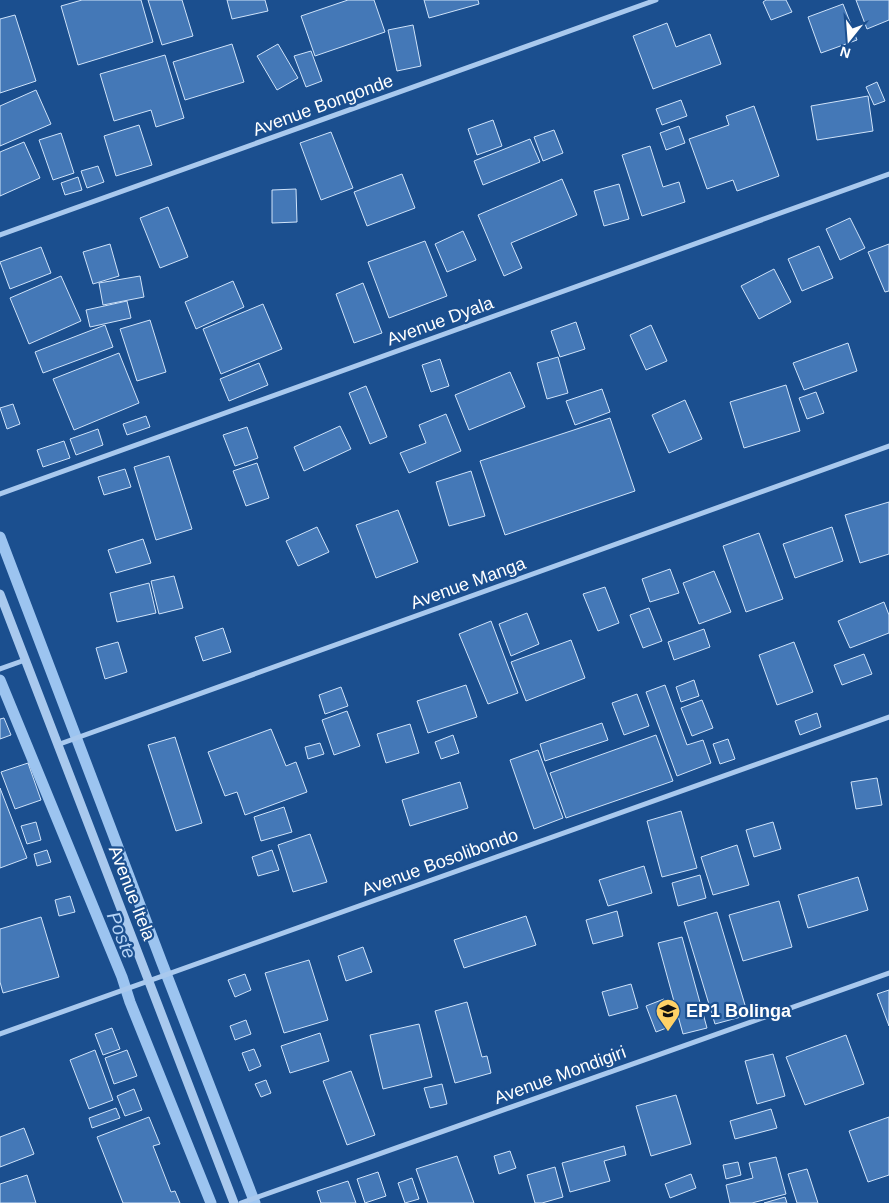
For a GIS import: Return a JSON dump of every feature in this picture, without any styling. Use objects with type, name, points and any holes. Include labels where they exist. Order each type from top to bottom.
[{"type":"street","name":"Avenue Bongonde","points":[[0,235],[656,0]]},
{"type":"street","name":"Avenue Dyala","points":[[0,494],[889,174]]},
{"type":"street","name":"Avenue Manga","points":[[57,745],[889,446]]},
{"type":"street","name":"Avenue Itela","points":[[0,594],[234,1203]]},
{"type":"street","points":[[0,670],[25,660]]},
{"type":"street","name":"Avenue Bosolibondo","points":[[0,1034],[889,717]]},
{"type":"street","name":"Avenue Mondigiri","points":[[241,1203],[889,973]]},
{"type":"building","points":[[82,0],[141,0],[153,42],[78,65],[61,6]]},
{"type":"building","points":[[148,0],[182,0],[193,36],[162,45]]},
{"type":"building","points":[[227,0],[265,0],[268,11],[232,19]]},
{"type":"building","points":[[348,0],[374,0],[385,32],[315,56],[301,16]]},
{"type":"building","points":[[424,0],[478,0],[479,4],[429,18]]},
{"type":"building","points":[[766,0],[786,0],[792,12],[771,20],[763,2]]},
{"type":"building","points":[[856,0],[889,0],[889,20],[867,29]]},
{"type":"building","points":[[843,4],[857,40],[821,53],[808,17]]},
{"type":"building","points":[[15,15],[36,81],[0,93],[0,19]]},
{"type":"building","points":[[667,23],[676,47],[710,34],[721,64],[653,89],[633,36]]},
{"type":"building","points":[[413,25],[421,66],[397,71],[388,30]]},
{"type":"building","points":[[232,44],[244,82],[185,100],[173,62]]},
{"type":"building","points":[[278,44],[298,78],[277,90],[257,56]]},
{"type":"building","points":[[311,51],[322,81],[306,87],[294,56]]},
{"type":"building","points":[[165,55],[184,118],[156,127],[151,110],[114,121],[100,74]]},
{"type":"building","points":[[877,82],[885,101],[874,105],[866,87]]},
{"type":"building","points":[[36,90],[51,124],[0,146],[0,106]]},
{"type":"building","points":[[868,96],[873,131],[817,140],[811,106]]},
{"type":"building","points":[[681,100],[687,116],[662,125],[656,109]]},
{"type":"building","points":[[754,106],[779,176],[737,191],[733,180],[707,189],[689,139],[729,125],[726,116]]},
{"type":"building","points":[[493,120],[502,146],[477,155],[468,129]]},
{"type":"building","points":[[139,125],[152,165],[116,176],[104,136]]},
{"type":"building","points":[[679,126],[685,143],[666,150],[660,133]]},
{"type":"building","points":[[554,130],[563,153],[543,161],[534,137]]},
{"type":"building","points":[[331,132],[353,188],[321,200],[300,143]]},
{"type":"building","points":[[61,133],[74,173],[53,180],[39,140]]},
{"type":"building","points":[[530,139],[540,162],[483,185],[474,161]]},
{"type":"building","points":[[24,142],[40,178],[0,196],[0,152]]},
{"type":"building","points":[[650,146],[663,187],[679,182],[685,202],[642,216],[622,155]]},
{"type":"building","points":[[98,166],[104,182],[87,188],[81,171]]},
{"type":"building","points":[[402,174],[415,208],[367,226],[354,192]]},
{"type":"building","points":[[78,177],[82,190],[65,195],[61,183]]},
{"type":"building","points":[[562,179],[577,215],[511,243],[522,268],[504,276],[478,215]]},
{"type":"building","points":[[619,184],[629,219],[604,226],[594,191]]},
{"type":"building","points":[[296,189],[297,222],[272,223],[272,190]]},
{"type":"building","points":[[168,207],[188,257],[160,268],[140,218]]},
{"type":"building","points":[[850,218],[865,248],[840,260],[826,229]]},
{"type":"building","points":[[463,231],[476,260],[447,272],[435,244]]},
{"type":"building","points":[[425,241],[447,296],[389,318],[368,262]]},
{"type":"building","points":[[110,244],[119,276],[93,284],[83,252]]},
{"type":"building","points":[[889,244],[889,291],[885,292],[868,252]]},
{"type":"building","points":[[819,246],[833,278],[802,291],[788,259]]},
{"type":"building","points":[[41,247],[51,273],[10,289],[0,262]]},
{"type":"building","points":[[774,269],[791,302],[759,319],[741,286]]},
{"type":"building","points":[[61,276],[81,321],[29,344],[10,298]]},
{"type":"building","points":[[140,276],[144,297],[103,305],[99,283]]},
{"type":"building","points":[[233,281],[244,307],[196,329],[185,302]]},
{"type":"building","points":[[363,283],[382,333],[354,343],[336,294]]},
{"type":"building","points":[[127,301],[131,318],[90,327],[86,310]]},
{"type":"building","points":[[263,304],[282,349],[221,374],[203,329]]},
{"type":"building","points":[[150,320],[166,372],[137,381],[120,329]]},
{"type":"building","points":[[576,322],[585,349],[560,357],[551,331]]},
{"type":"building","points":[[105,325],[113,347],[43,373],[35,352]]},
{"type":"building","points":[[651,325],[667,361],[646,370],[630,335]]},
{"type":"building","points":[[848,343],[857,371],[804,390],[793,363]]},
{"type":"building","points":[[119,353],[139,403],[74,430],[53,379]]},
{"type":"building","points":[[558,357],[568,393],[547,399],[537,363]]},
{"type":"building","points":[[440,359],[449,386],[431,392],[422,365]]},
{"type":"building","points":[[259,363],[268,385],[229,401],[220,379]]},
{"type":"building","points":[[510,372],[525,407],[469,430],[455,395]]},
{"type":"building","points":[[786,385],[800,431],[744,448],[730,402]]},
{"type":"building","points":[[366,386],[387,437],[370,444],[349,393]]},
{"type":"building","points":[[602,389],[610,412],[575,425],[566,401]]},
{"type":"building","points":[[816,392],[824,413],[807,419],[799,398]]},
{"type":"building","points":[[685,400],[702,439],[669,453],[652,415]]},
{"type":"building","points":[[13,404],[20,424],[7,429],[0,408]]},
{"type":"building","points":[[446,414],[461,451],[409,473],[400,453],[426,443],[419,425]]},
{"type":"building","points":[[146,416],[150,427],[127,435],[123,424]]},
{"type":"building","points":[[610,418],[635,491],[505,535],[480,461]]},
{"type":"building","points":[[340,426],[351,449],[304,471],[294,447]]},
{"type":"building","points":[[247,427],[258,458],[235,466],[223,435]]},
{"type":"building","points":[[98,429],[103,445],[76,455],[70,439]]},
{"type":"building","points":[[64,441],[70,458],[43,467],[37,450]]},
{"type":"building","points":[[169,456],[192,529],[156,540],[134,467]]},
{"type":"building","points":[[257,463],[269,498],[246,506],[233,471]]},
{"type":"building","points":[[125,469],[131,487],[104,495],[98,477]]},
{"type":"building","points":[[471,471],[485,516],[449,526],[436,482]]},
{"type":"building","points":[[889,502],[889,554],[860,563],[845,515]]},
{"type":"building","points":[[398,510],[418,562],[376,578],[356,525]]},
{"type":"building","points":[[317,527],[329,552],[298,566],[286,541]]},
{"type":"building","points":[[832,527],[843,561],[795,578],[783,544]]},
{"type":"building","points":[[759,533],[783,599],[746,612],[723,546]]},
{"type":"building","points":[[143,539],[151,563],[116,573],[108,550]]},
{"type":"building","points":[[670,569],[679,593],[650,602],[642,579]]},
{"type":"building","points":[[714,571],[731,612],[699,624],[683,583]]},
{"type":"building","points":[[174,576],[183,608],[159,614],[151,581]]},
{"type":"building","points":[[149,583],[156,613],[117,622],[110,593]]},
{"type":"building","points":[[605,587],[619,623],[598,631],[583,594]]},
{"type":"building","points":[[884,602],[889,615],[889,633],[850,648],[838,621]]},
{"type":"building","points":[[649,608],[662,641],[643,648],[630,615]]},
{"type":"building","points":[[527,613],[539,644],[511,656],[499,624]]},
{"type":"building","points":[[491,621],[518,693],[488,704],[459,634]]},
{"type":"building","points":[[223,628],[231,652],[203,661],[195,637]]},
{"type":"building","points":[[704,629],[710,647],[674,660],[668,642]]},
{"type":"building","points":[[571,640],[585,678],[526,701],[511,662]]},
{"type":"building","points":[[118,642],[127,672],[105,679],[96,648]]},
{"type":"building","points":[[794,642],[813,692],[777,705],[759,655]]},
{"type":"building","points":[[864,654],[872,674],[842,685],[834,665]]},
{"type":"building","points":[[694,680],[699,696],[681,702],[676,687]]},
{"type":"building","points":[[466,685],[477,717],[428,733],[417,701]]},
{"type":"building","points":[[665,685],[687,745],[703,740],[711,763],[677,776],[646,692]]},
{"type":"building","points":[[341,687],[348,706],[325,714],[319,695]]},
{"type":"building","points":[[637,694],[649,726],[624,735],[612,703]]},
{"type":"building","points":[[702,700],[713,728],[692,736],[681,708]]},
{"type":"building","points":[[347,711],[360,746],[334,755],[322,720]]},
{"type":"building","points":[[817,713],[821,727],[800,735],[795,721]]},
{"type":"building","points":[[4,718],[11,735],[0,739],[0,719]]},
{"type":"building","points":[[602,723],[608,740],[545,761],[540,744]]},
{"type":"building","points":[[410,724],[419,753],[386,763],[377,734]]},
{"type":"building","points":[[271,729],[286,766],[296,762],[307,792],[245,815],[237,792],[225,796],[208,752]]},
{"type":"building","points":[[453,735],[459,753],[441,759],[435,742]]},
{"type":"building","points":[[656,735],[673,781],[566,818],[550,773]]},
{"type":"building","points":[[175,737],[202,823],[176,831],[148,745]]},
{"type":"building","points":[[728,739],[735,759],[720,764],[713,744]]},
{"type":"building","points":[[320,743],[324,754],[308,759],[305,747]]},
{"type":"building","points":[[538,750],[563,818],[534,829],[510,760]]},
{"type":"building","points":[[28,763],[41,800],[15,809],[1,772]]},
{"type":"building","points":[[877,778],[882,805],[856,809],[851,782]]},
{"type":"building","points":[[460,782],[468,808],[410,826],[402,800]]},
{"type":"building","points":[[0,788],[27,858],[0,868]]},
{"type":"building","points":[[284,807],[292,832],[261,841],[254,817]]},
{"type":"building","points":[[681,811],[697,868],[662,877],[647,821]]},
{"type":"building","points":[[36,822],[41,840],[27,844],[21,826]]},
{"type":"building","points":[[773,822],[781,849],[754,857],[746,830]]},
{"type":"building","points":[[310,834],[327,882],[293,892],[278,845]]},
{"type":"building","points":[[737,845],[749,885],[713,895],[701,857]]},
{"type":"building","points":[[47,850],[51,862],[37,866],[34,854]]},
{"type":"building","points":[[272,850],[279,870],[258,876],[252,857]]},
{"type":"building","points":[[644,866],[652,893],[608,906],[599,880]]},
{"type":"building","points":[[700,875],[706,898],[678,906],[672,883]]},
{"type":"building","points":[[858,877],[868,910],[808,928],[798,895]]},
{"type":"building","points":[[70,896],[75,912],[59,916],[55,900]]},
{"type":"building","points":[[779,901],[792,947],[743,961],[729,915]]},
{"type":"building","points":[[617,911],[623,936],[593,944],[586,920]]},
{"type":"building","points":[[717,912],[748,1015],[715,1024],[684,922]]},
{"type":"building","points":[[526,916],[536,945],[464,968],[454,940]]},
{"type":"building","points":[[41,917],[59,977],[3,993],[0,982],[0,929]]},
{"type":"building","points":[[682,937],[707,1028],[683,1034],[658,943]]},
{"type":"building","points":[[363,947],[372,972],[346,981],[338,956]]},
{"type":"building","points":[[309,960],[328,1020],[284,1033],[265,973]]},
{"type":"building","points":[[245,974],[251,990],[235,997],[228,980]]},
{"type":"building","points":[[631,984],[638,1008],[609,1016],[602,992]]},
{"type":"building","points":[[889,990],[889,1026],[877,994]]},
{"type":"building","points":[[664,999],[671,1016],[666,1018],[669,1027],[656,1032],[646,1006]]},
{"type":"building","points":[[467,1002],[482,1057],[487,1056],[491,1073],[455,1083],[435,1011]]},
{"type":"building","points":[[246,1020],[251,1034],[235,1040],[230,1026]]},
{"type":"building","points":[[419,1024],[432,1077],[383,1089],[370,1035]]},
{"type":"building","points":[[112,1028],[120,1049],[103,1055],[95,1034]]},
{"type":"building","points":[[320,1033],[329,1061],[290,1073],[281,1046]]},
{"type":"building","points":[[846,1035],[864,1084],[805,1105],[786,1057]]},
{"type":"building","points":[[254,1049],[261,1066],[249,1071],[242,1053]]},
{"type":"building","points":[[95,1050],[113,1100],[89,1109],[70,1060]]},
{"type":"building","points":[[127,1050],[137,1076],[114,1084],[105,1058]]},
{"type":"building","points":[[773,1054],[785,1096],[757,1104],[745,1061]]},
{"type":"building","points":[[351,1071],[375,1135],[347,1145],[323,1081]]},
{"type":"building","points":[[266,1080],[271,1093],[261,1097],[255,1084]]},
{"type":"building","points":[[442,1084],[447,1104],[430,1108],[424,1088]]},
{"type":"building","points":[[134,1089],[142,1110],[125,1116],[117,1096]]},
{"type":"building","points":[[676,1095],[691,1144],[651,1156],[636,1106]]},
{"type":"building","points":[[116,1108],[120,1118],[92,1128],[89,1118]]},
{"type":"building","points":[[771,1109],[777,1128],[735,1139],[730,1121]]},
{"type":"building","points":[[149,1117],[160,1144],[153,1146],[171,1192],[175,1191],[180,1203],[123,1203],[97,1137]]},
{"type":"building","points":[[889,1117],[889,1175],[868,1182],[849,1131]]},
{"type":"building","points":[[24,1128],[34,1154],[0,1167],[0,1137]]},
{"type":"building","points":[[624,1146],[626,1155],[604,1161],[610,1181],[570,1192],[562,1163]]},
{"type":"building","points":[[510,1151],[516,1168],[499,1174],[494,1156]]},
{"type":"building","points":[[457,1156],[474,1203],[428,1203],[416,1169]]},
{"type":"building","points":[[776,1157],[786,1194],[752,1203],[730,1203],[726,1185],[753,1178],[749,1163]]},
{"type":"building","points":[[738,1162],[741,1175],[726,1179],[723,1165]]},
{"type":"building","points":[[555,1167],[563,1197],[535,1203],[527,1175]]},
{"type":"building","points":[[807,1169],[818,1203],[797,1203],[788,1174]]},
{"type":"building","points":[[378,1172],[386,1196],[365,1203],[357,1179]]},
{"type":"building","points":[[691,1174],[696,1188],[670,1198],[665,1184]]},
{"type":"building","points":[[27,1175],[36,1203],[0,1203],[0,1184]]},
{"type":"building","points":[[412,1178],[419,1199],[405,1203],[398,1183]]},
{"type":"building","points":[[348,1181],[356,1203],[321,1203],[317,1191]]},
{"type":"building","points":[[785,1197],[787,1203],[764,1203]]},
{"type":"waterway","points":[[0,537],[255,1203]]},
{"type":"waterway","name":"Poste","points":[[0,680],[122,977],[130,1002],[211,1203]]},
{"type":"place","name":"EP1 Bolinga","points":[[668,1032]]}]
